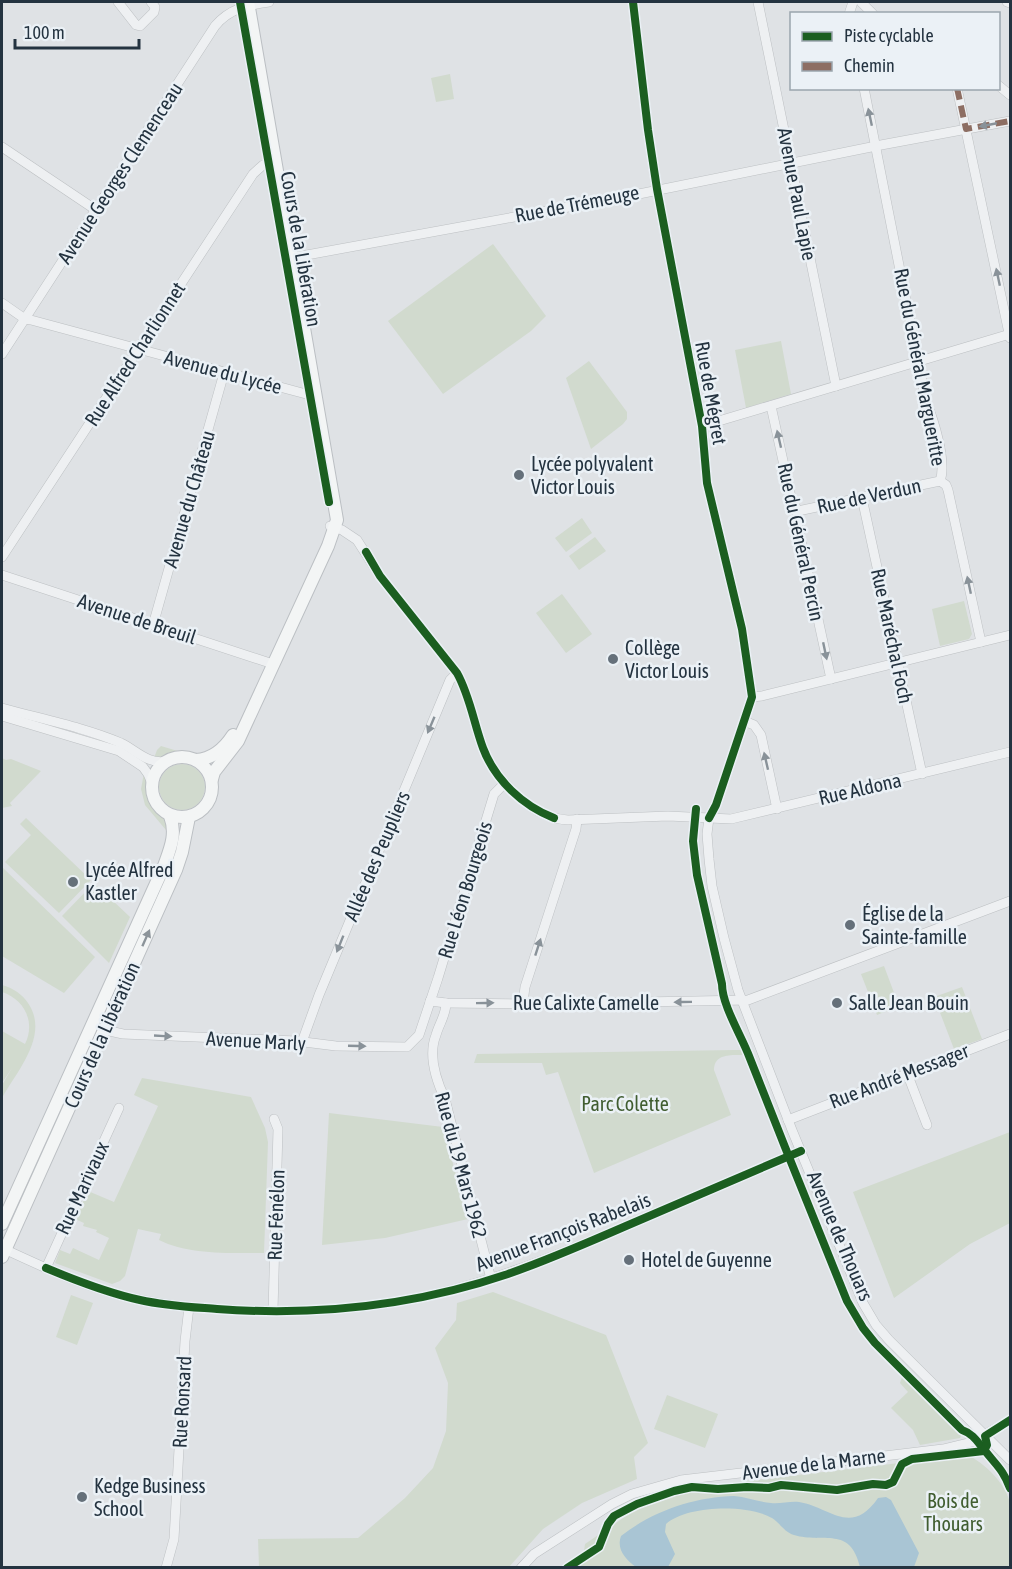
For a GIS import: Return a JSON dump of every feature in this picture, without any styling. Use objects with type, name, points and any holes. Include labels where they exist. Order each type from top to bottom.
[{"type":"main road","name":"Cours de la Libération","points":[[196,760],[212,757],[233,736],[270,663],[333,527],[313,393],[244,4]]},
{"type":"main road","name":"Cours de la Libération","points":[[212,779],[214,772],[238,741],[270,663]]},
{"type":"main road","points":[[180,757],[196,760],[206,768],[212,779],[213,791],[207,805],[189,817],[170,816],[156,803],[152,794],[152,783],[157,771],[166,761],[180,757]]},
{"type":"main road","name":"Cours de la Libération","points":[[2,1224],[171,849],[174,830],[170,816]]},
{"type":"main road","name":"Cours de la Libération","points":[[3,1251],[176,870],[189,817]]},
{"type":"main road","points":[[105,1030],[106,1012],[122,973],[128,948]]},
{"type":"main road","points":[[3,1251],[7,1232],[53,1124],[57,1101]]},
{"type":"street","points":[[118,2],[136,25],[140,26],[154,12],[155,7],[151,2]]},
{"type":"street","points":[[244,4],[269,2]]},
{"type":"street","name":"Rue de Mégret","points":[[633,2],[657,189],[702,426],[707,483],[742,629],[752,697],[716,805],[709,818]]},
{"type":"street","name":"Avenue Paul Lapie","points":[[758,2],[836,386]]},
{"type":"street","name":"Avenue Georges Clemenceau","points":[[2,354],[215,26],[222,18],[244,4]]},
{"type":"street","name":"Rue du Général Margueritte","points":[[864,90],[926,402],[931,413],[943,468],[940,481],[948,490],[981,642]]},
{"type":"street","points":[[702,426],[1010,335],[957,90]]},
{"type":"street","name":"Rue de Trémeuge","points":[[289,258],[1011,121]]},
{"type":"street","points":[[2,147],[96,210]]},
{"type":"street","name":"Rue Alfred Charlionnet","points":[[2,557],[253,174],[257,169],[272,163]]},
{"type":"street","name":"Avenue du Lycée","points":[[2,303],[25,319],[224,373],[313,393]]},
{"type":"street","name":"Avenue du Château","points":[[153,625],[224,373]]},
{"type":"street","name":"Rue du Général Percin","points":[[771,406],[792,502],[798,512],[797,522],[831,679]]},
{"type":"street","name":"Rue de Verdun","points":[[798,512],[940,481]]},
{"type":"street","name":"Rue Maréchal Foch","points":[[862,498],[922,774]]},
{"type":"street","points":[[333,527],[348,533],[357,540],[380,576],[457,674],[464,688],[487,758],[505,783],[523,801],[543,814],[561,819],[668,816],[709,818]]},
{"type":"street","name":"Avenue de Breuil","points":[[2,575],[270,663]]},
{"type":"street","points":[[752,697],[1011,635]]},
{"type":"street","name":"Allée des Peupliers","points":[[302,1042],[333,960],[450,680],[457,674]]},
{"type":"street","points":[[2,708],[105,736],[148,759],[161,763],[166,761]]},
{"type":"street","points":[[2,716],[119,751],[142,767],[152,783]]},
{"type":"street","points":[[744,721],[757,727],[761,735],[777,809]]},
{"type":"street","name":"Rue Aldona","points":[[709,818],[730,819],[777,809],[1011,752]]},
{"type":"street","name":"Rue Léon Bourgeois","points":[[407,1047],[419,1035],[494,794],[505,783]]},
{"type":"street","name":"Avenue de Thouars","points":[[709,818],[707,834],[712,886],[742,1001],[848,1270],[871,1317],[889,1340],[1011,1460]]},
{"type":"street","points":[[523,1003],[525,987],[577,819]]},
{"type":"street","name":"Rue Calixte Camelle","points":[[430,1001],[446,1004],[742,1001],[1011,901]]},
{"type":"street","name":"Rue du 19 Mars 1962","points":[[446,1004],[432,1050],[435,1072],[445,1099],[491,1279]]},
{"type":"street","name":"Avenue Marly","points":[[105,1030],[123,1034],[302,1042],[336,1046],[407,1047]]},
{"type":"street","name":"Rue André Messager","points":[[788,1120],[1011,1034]]},
{"type":"street","points":[[907,1073],[927,1125]]},
{"type":"street","name":"Rue Marivaux","points":[[46,1268],[119,1108]]},
{"type":"street","name":"Rue Fénélon","points":[[273,1311],[278,1129],[274,1119]]},
{"type":"street","name":"Avenue François Rabelais","points":[[3,1251],[88,1285],[116,1294],[169,1305],[273,1311],[326,1310],[386,1303],[408,1300],[491,1279],[567,1252],[801,1151]]},
{"type":"street","name":"Rue Ronsard","points":[[166,1568],[174,1539],[189,1307]]},
{"type":"street","name":"Avenue de la Marne","points":[[521,1568],[534,1554],[592,1515],[632,1494],[650,1488],[681,1480],[943,1449],[969,1443],[1011,1420]]},
{"type":"green space","points":[[450,74],[454,99],[436,102],[431,78]]},
{"type":"green space","points":[[493,244],[546,316],[531,331],[443,394],[388,321]]},
{"type":"green space","points":[[781,341],[791,394],[746,408],[735,350]]},
{"type":"green space","points":[[589,361],[627,412],[627,419],[623,424],[591,449],[566,378]]},
{"type":"green space","points":[[582,518],[592,533],[566,552],[555,538]]},
{"type":"green space","points":[[595,537],[606,551],[579,570],[569,556]]},
{"type":"green space","points":[[562,594],[592,634],[566,653],[536,613]]},
{"type":"green space","points":[[964,601],[972,634],[969,639],[940,646],[932,609]]},
{"type":"green space","points":[[161,746],[181,752],[160,759],[154,758]]},
{"type":"green space","points":[[2,758],[11,759],[41,771],[10,803],[12,806],[2,808]]},
{"type":"green space","points":[[182,764],[198,771],[205,787],[198,803],[182,810],[166,803],[159,787],[166,771]]},
{"type":"green space","points":[[144,773],[149,799],[169,827],[166,830],[145,805],[141,789]]},
{"type":"green space","points":[[26,818],[91,880],[59,913],[5,862],[31,835],[20,824]]},
{"type":"green space","points":[[2,867],[95,957],[64,993],[2,956]]},
{"type":"green space","points":[[94,883],[130,917],[109,963],[62,916]]},
{"type":"green space","points":[[884,966],[899,1006],[877,1015],[861,974]]},
{"type":"green space","points":[[2,985],[17,992],[26,1000],[34,1015],[35,1028],[23,1065],[2,1098],[2,1085],[12,1068],[2,1083],[2,1031],[25,1044],[29,1028],[26,1012],[10,995],[2,992]]},
{"type":"green space","points":[[962,987],[982,1039],[954,1049],[934,997]]},
{"type":"green space","name":"Parc Colette","points":[[742,1050],[745,1055],[725,1056],[717,1060],[715,1064],[714,1070],[731,1115],[594,1173],[558,1072],[546,1075],[542,1063],[474,1063],[477,1054]]},
{"type":"green space","points":[[142,1078],[251,1097],[265,1128],[268,1142],[264,1253],[196,1251],[170,1245],[159,1240],[161,1234],[138,1229],[125,1276],[120,1281],[112,1284],[55,1263],[60,1250],[70,1254],[73,1248],[99,1260],[109,1238],[96,1232],[97,1230],[83,1226],[84,1223],[75,1219],[88,1191],[114,1202],[158,1106],[134,1095]]},
{"type":"green space","points":[[329,1113],[443,1127],[468,1219],[385,1238],[322,1245]]},
{"type":"green space","points":[[1010,1132],[1010,1223],[970,1244],[894,1298],[853,1192]]},
{"type":"green space","points":[[493,1292],[606,1335],[648,1443],[634,1457],[637,1479],[582,1503],[543,1529],[509,1567],[259,1567],[258,1539],[358,1538],[405,1498],[433,1468],[446,1431],[448,1383],[435,1348],[456,1320],[457,1303]]},
{"type":"green space","points":[[71,1295],[93,1303],[77,1345],[56,1337]]},
{"type":"green space","points":[[902,1377],[962,1433],[960,1438],[920,1445],[913,1430],[891,1408],[908,1392],[900,1383]]},
{"type":"green space","points":[[667,1395],[718,1414],[705,1448],[654,1429]]},
{"type":"green space","name":"Bois de Thouars","points":[[967,1455],[993,1474],[1008,1496],[1011,1516],[1010,1565],[1005,1567],[559,1568],[584,1551],[585,1544],[632,1512],[675,1493],[697,1487]]},
{"type":"water","points":[[734,1496],[771,1503],[799,1502],[849,1518],[859,1516],[868,1510],[878,1498],[886,1497],[891,1500],[919,1553],[914,1567],[860,1567],[856,1554],[843,1541],[794,1535],[787,1532],[772,1518],[761,1513],[733,1509],[688,1513],[666,1524],[665,1532],[675,1554],[668,1567],[636,1567],[621,1550],[621,1536],[647,1519],[674,1507],[704,1499]]},
{"type":"marked path","points":[[957,90],[966,129],[1010,121]]},
{"type":"cycle path","points":[[240,2],[329,502]]},
{"type":"cycle path","points":[[633,2],[657,189],[702,426],[707,483],[742,629],[752,697],[716,805],[709,818]]},
{"type":"cycle path","points":[[366,552],[380,576],[457,673],[469,701],[483,748],[495,771],[521,799],[554,818]]},
{"type":"cycle path","points":[[696,809],[693,841],[697,875],[725,1001],[847,1301],[875,1343],[962,1430],[976,1439],[1000,1469],[1010,1488]]},
{"type":"cycle path","points":[[46,1268],[116,1294],[178,1306],[291,1311],[400,1301],[473,1285],[523,1269],[801,1151]]},
{"type":"cycle path","points":[[567,1568],[599,1547],[608,1524],[614,1516],[637,1504],[674,1491],[692,1487],[769,1488],[781,1485],[837,1490],[873,1484],[886,1485],[893,1482],[902,1464],[912,1459],[984,1451],[987,1445],[985,1436],[1010,1420]]},
{"type":"place","name":"Lycée polyvalent Victor Louis","points":[[519,475]]},
{"type":"place","name":"Collège Victor Louis","points":[[613,659]]},
{"type":"place","name":"Lycée Alfred Kastler","points":[[73,882]]},
{"type":"place","name":"Église de la Sainte-famille","points":[[850,925]]},
{"type":"place","name":"Salle Jean Bouin","points":[[837,1003]]},
{"type":"place","name":"Hotel de Guyenne","points":[[629,1260]]},
{"type":"place","name":"Kedge Business School","points":[[82,1497]]}]
